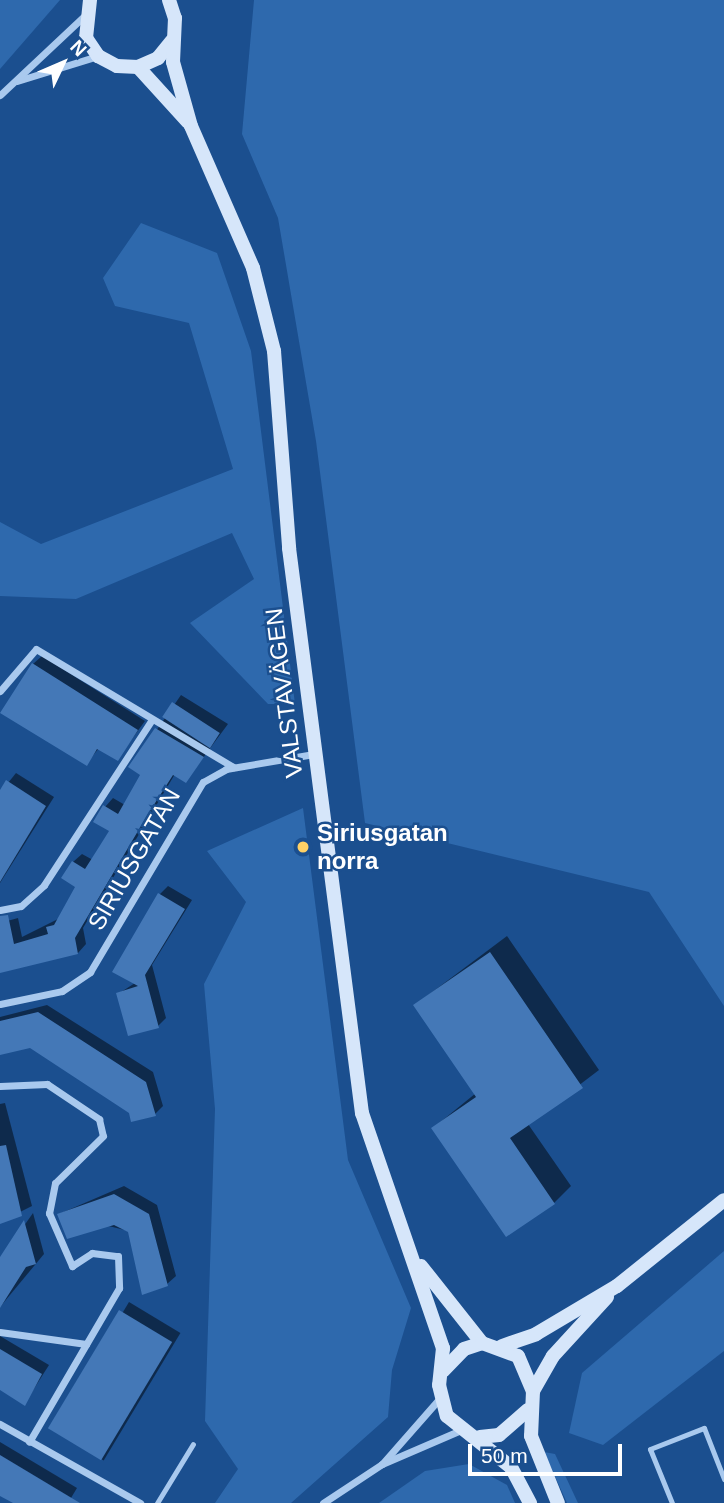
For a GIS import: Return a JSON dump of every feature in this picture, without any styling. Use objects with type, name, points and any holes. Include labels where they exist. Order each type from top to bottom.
[{"type":"street","points":[[0,94],[84,16],[90,0]]},
{"type":"street","name":"VALSTAVÄGEN","points":[[169,0],[175,18],[172,41],[191,126],[253,268],[274,351],[314,754],[362,1113],[415,1259],[443,1348],[440,1398]]},
{"type":"street","points":[[84,16],[98,56],[117,66],[138,67],[158,58],[172,41]]},
{"type":"street","points":[[13,83],[98,56]]},
{"type":"street","name":"VALSTAVÄGEN","points":[[138,67],[191,126]]},
{"type":"street","points":[[0,691],[36,649],[151,721],[234,768]]},
{"type":"street","points":[[0,910],[21,906],[44,885],[151,721]]},
{"type":"street","name":"SIRIUSGATAN","points":[[0,1004],[62,991],[84,978],[202,782],[234,768],[314,754]]},
{"type":"street","points":[[0,1086],[47,1084],[99,1119],[103,1136],[55,1183],[49,1213],[72,1266],[92,1254],[118,1256],[119,1288],[29,1442]]},
{"type":"street","points":[[502,1346],[536,1334],[617,1286],[724,1200]]},
{"type":"street","name":"VALSTAVÄGEN","points":[[415,1259],[482,1343]]},
{"type":"street","points":[[558,1503],[531,1436],[528,1410],[533,1391],[553,1356],[617,1286]]},
{"type":"street","points":[[0,1332],[86,1344]]},
{"type":"street","points":[[443,1371],[464,1349],[482,1343],[502,1346],[519,1356],[533,1391]]},
{"type":"street","points":[[382,1464],[440,1398],[461,1430],[480,1437],[511,1467],[530,1503]]},
{"type":"street","points":[[480,1437],[508,1430],[528,1410]]},
{"type":"street","points":[[0,1424],[137,1502]]},
{"type":"street","points":[[323,1503],[382,1464],[461,1430]]},
{"type":"lane","points":[[672,1503],[650,1449],[704,1428],[724,1479]]},
{"type":"lane","points":[[156,1503],[193,1444]]},
{"type":"shaded area","points":[[0,0],[60,0],[0,69]]},
{"type":"shaded area","points":[[254,0],[724,0],[724,1006],[649,892],[365,823],[316,441],[278,218],[242,134]]},
{"type":"shaded area","points":[[141,223],[217,253],[251,351],[295,704],[268,704],[190,623],[254,579],[232,533],[76,599],[0,596],[0,522],[41,544],[233,469],[189,323],[115,306],[103,278]]},
{"type":"shaded area","points":[[303,808],[348,1160],[411,1308],[392,1370],[388,1417],[291,1503],[215,1503],[238,1469],[205,1421],[215,1109],[204,984],[246,902],[207,851]]},
{"type":"shaded area","points":[[724,1251],[724,1351],[603,1445],[569,1433],[582,1373]]},
{"type":"shaded area","points":[[544,1452],[555,1454],[578,1503],[567,1503]]},
{"type":"shaded area","points":[[469,1464],[507,1485],[515,1503],[379,1503],[425,1471]]},
{"type":"building","points":[[32,663],[138,730],[118,761],[97,749],[87,766],[0,713]]},
{"type":"building","points":[[172,702],[220,733],[210,748],[162,717]]},
{"type":"building","points":[[155,728],[204,757],[186,783],[173,775],[148,814],[75,938],[78,954],[0,973],[0,916],[8,915],[14,944],[48,934],[46,927],[54,925],[75,887],[61,878],[72,861],[85,869],[99,847],[109,831],[93,822],[103,805],[118,814],[140,775],[128,767]]},
{"type":"building","points":[[6,780],[46,806],[0,882],[0,790]]},
{"type":"building","points":[[158,893],[185,909],[145,975],[159,1028],[128,1036],[116,993],[138,986],[112,972]]},
{"type":"building","points":[[490,952],[583,1088],[510,1138],[555,1204],[506,1237],[431,1128],[476,1097],[413,1005]]},
{"type":"building","points":[[38,1012],[146,1082],[156,1116],[131,1122],[129,1113],[30,1048],[0,1055],[0,1021]]},
{"type":"building","points":[[6,1145],[22,1216],[0,1224],[0,1146]]},
{"type":"building","points":[[114,1194],[149,1214],[168,1286],[142,1295],[128,1232],[114,1225],[67,1239],[57,1214]]},
{"type":"building","points":[[24,1220],[36,1264],[26,1267],[0,1308],[0,1257]]},
{"type":"building","points":[[119,1310],[172,1342],[101,1460],[48,1428]]},
{"type":"building","points":[[0,1349],[42,1374],[25,1406],[0,1390]]},
{"type":"building","points":[[0,1455],[80,1503],[13,1503],[0,1496]]},
{"type":"place","name":"Siriusgatan norra","points":[[303,847]]}]
